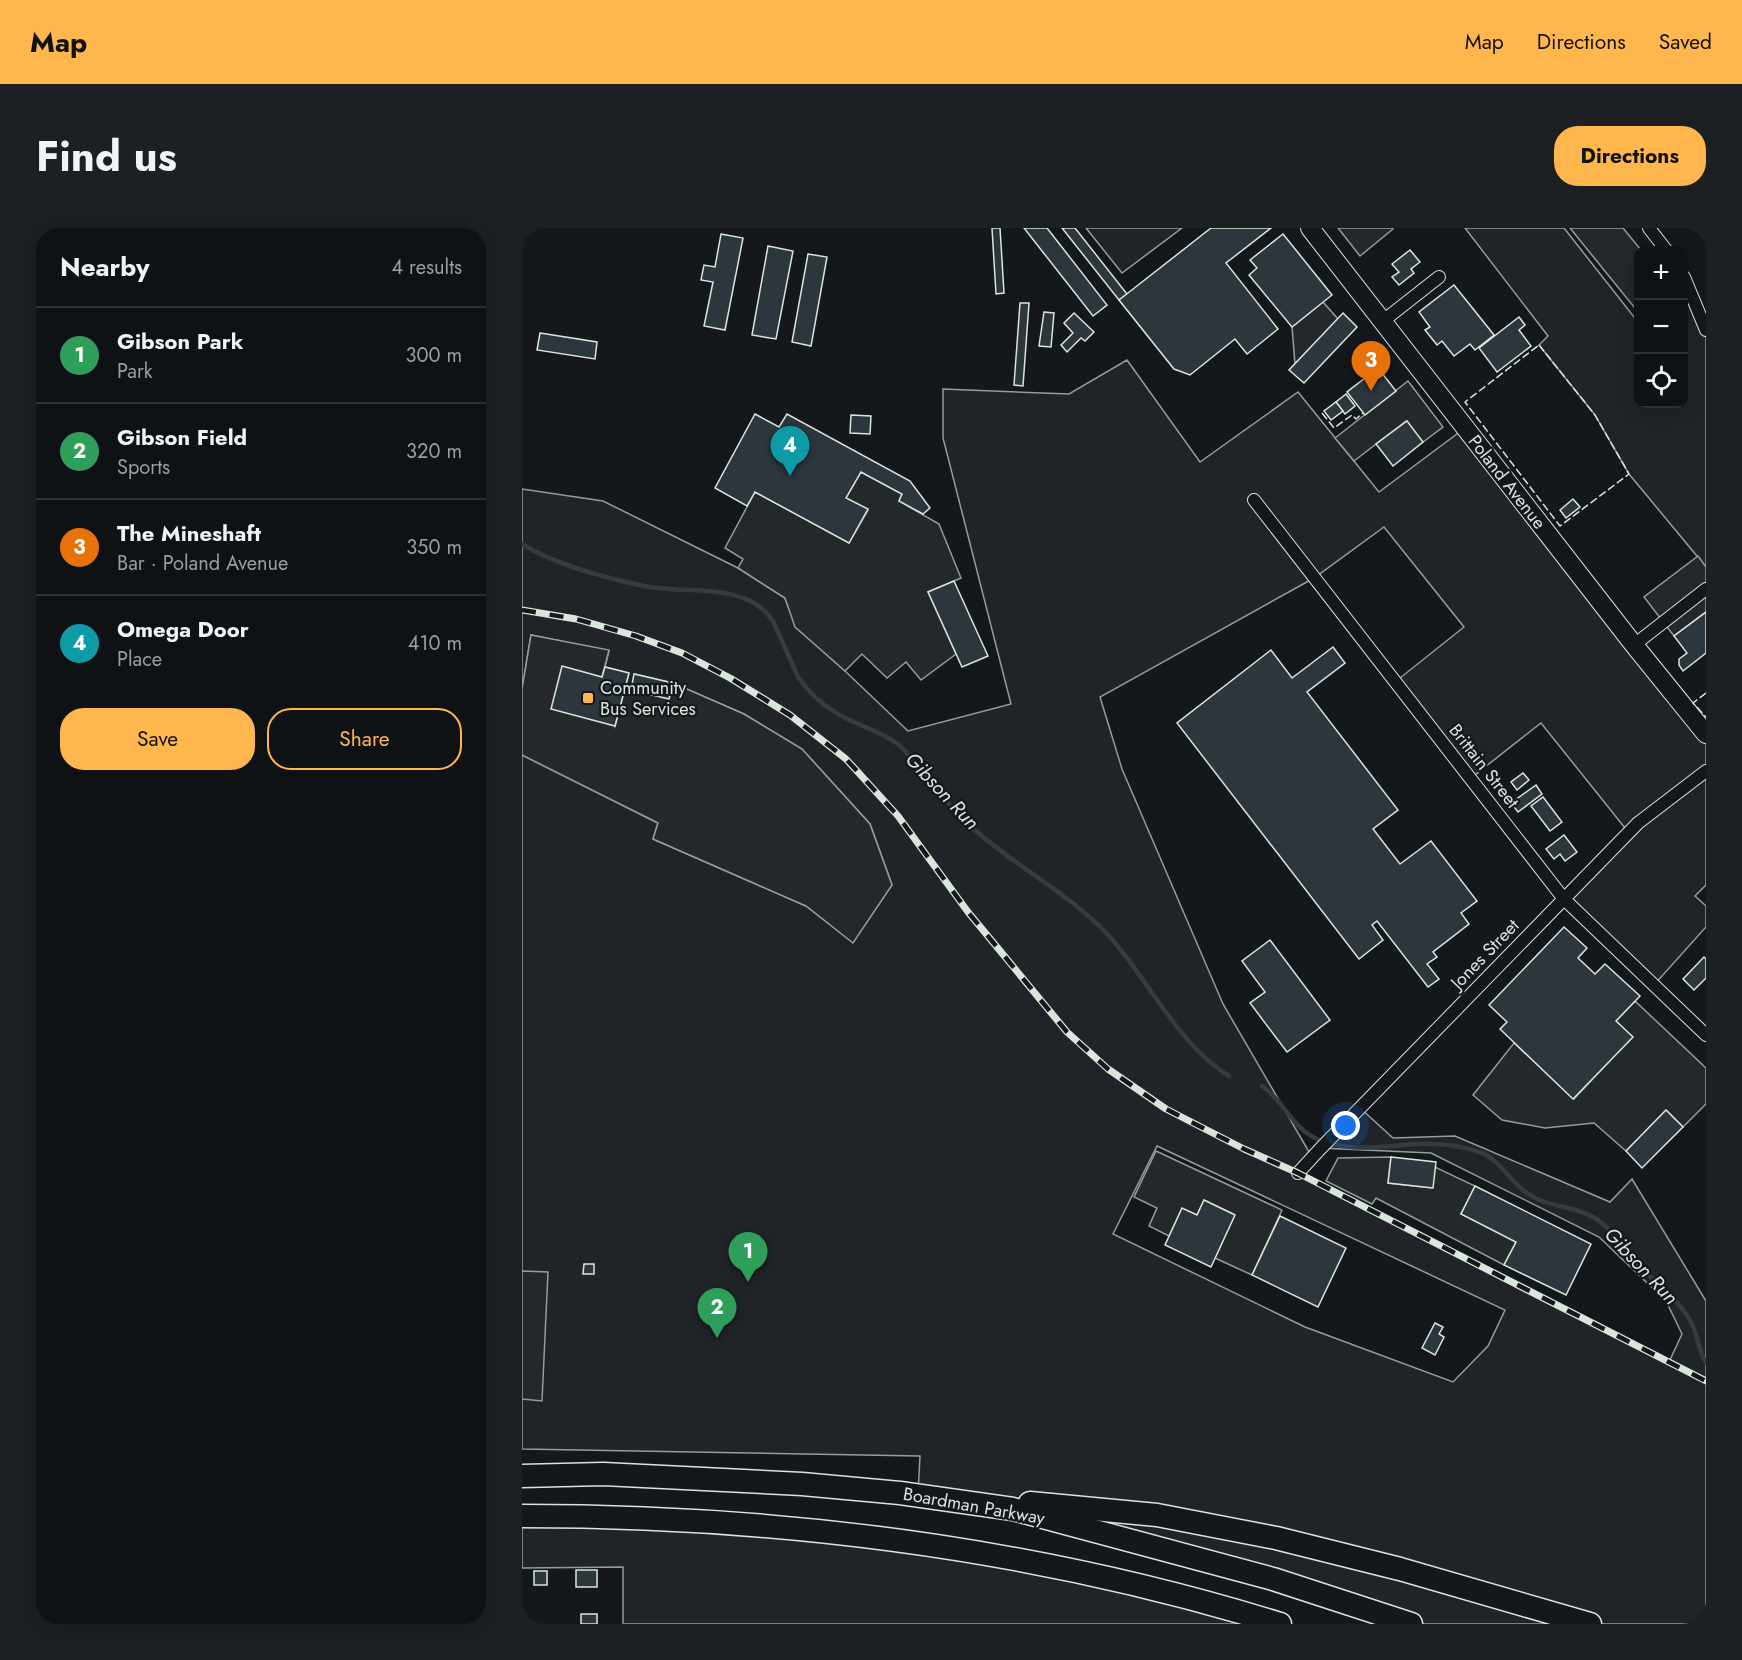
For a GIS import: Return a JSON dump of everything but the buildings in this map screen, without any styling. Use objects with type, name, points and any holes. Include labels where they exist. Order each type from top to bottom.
[{"type":"highway","name":"Boardman Parkway","points":[[522,1476],[603,1474],[802,1484],[900,1493],[1013,1509],[1273,1579],[1411,1624]]},
{"type":"highway","points":[[900,1493],[1057,1505],[1157,1515],[1204,1523],[1390,1566],[1590,1624]]},
{"type":"highway","points":[[522,1516],[611,1516],[758,1525],[852,1534],[931,1545],[1148,1587],[1280,1624]]},
{"type":"highway","points":[[522,1523],[611,1516]]},
{"type":"main road","name":"Poland Avenue","points":[[1310,228],[1634,645],[1706,734]]},
{"type":"street","points":[[1649,228],[1663,246]]},
{"type":"street","points":[[1383,321],[1438,277]]},
{"type":"street","points":[[1688,289],[1706,330]]},
{"type":"street","name":"Brittain Street","points":[[1254,500],[1564,899],[1706,1035]]},
{"type":"street","points":[[1634,645],[1706,590]]},
{"type":"street","name":"Jones Street","points":[[1298,1173],[1638,823],[1706,771]]},
{"type":"shaded area","points":[[1086,228],[1182,228],[1122,273]]},
{"type":"shaded area","points":[[1338,228],[1392,228],[1393,229],[1360,256]]},
{"type":"shaded area","points":[[1465,228],[1564,228],[1634,317],[1634,408],[1688,408],[1688,296],[1706,330],[1706,567],[1629,474],[1595,415],[1539,345],[1548,336]]},
{"type":"shaded area","points":[[1570,228],[1623,228],[1638,246],[1634,246],[1634,307]]},
{"type":"shaded area","points":[[1323,302],[1338,319],[1295,364],[1292,327]]},
{"type":"shaded area","points":[[1127,360],[1200,462],[1298,392],[1379,492],[1465,428],[1706,734],[1706,885],[1695,896],[1706,906],[1706,927],[1654,985],[1564,899],[1629,833],[1541,723],[1471,778],[1395,682],[1464,627],[1384,527],[1314,578],[1100,697],[1122,769],[1223,1004],[1312,1157],[1297,1175],[1669,1362],[1682,1334],[1666,1301],[1599,1237],[1431,1153],[1321,1148],[1360,1108],[1393,1138],[1455,1136],[1610,1202],[1632,1179],[1706,1301],[1706,1624],[1411,1624],[918,1494],[920,1456],[522,1449],[522,755],[658,823],[653,839],[806,906],[853,942],[892,885],[870,824],[802,749],[744,714],[673,683],[635,674],[631,690],[625,688],[629,673],[605,667],[609,651],[531,635],[522,689],[522,489],[603,501],[738,568],[785,598],[796,627],[908,731],[1011,704],[943,438],[943,389],[1069,394]],"holes":[[[1157,1146],[1505,1310],[1488,1346],[1453,1382],[1305,1327],[1113,1234]]]},
{"type":"shaded area","points":[[1408,381],[1443,427],[1423,442],[1406,421],[1354,461],[1335,438]]},
{"type":"shaded area","points":[[861,472],[902,494],[899,501],[939,524],[961,578],[928,592],[956,654],[921,680],[906,662],[887,678],[862,654],[845,671],[795,627],[785,598],[738,568],[743,559],[725,548],[755,492],[849,543],[868,510],[846,498]]},
{"type":"shaded area","points":[[1698,556],[1706,567],[1706,612],[1674,636],[1644,597]]},
{"type":"shaded area","points":[[531,635],[609,650],[602,677],[615,726],[625,688],[669,698],[673,683],[744,714],[802,749],[870,824],[892,885],[853,943],[806,906],[653,839],[658,823],[522,755],[522,689]]},
{"type":"shaded area","points":[[1635,1001],[1706,1068],[1706,1104],[1683,1127],[1666,1110],[1626,1151],[1594,1123],[1545,1128],[1502,1120],[1473,1095],[1514,1043],[1574,1099],[1632,1037],[1616,1021]]},
{"type":"shaded area","points":[[1156,1151],[1282,1210],[1252,1275],[1215,1258],[1234,1214],[1204,1200],[1197,1215],[1182,1209],[1169,1236],[1149,1226],[1157,1208],[1134,1197]]},
{"type":"shaded area","points":[[1391,1157],[1388,1183],[1432,1188],[1435,1167],[1475,1186],[1461,1214],[1516,1242],[1504,1265],[1376,1198],[1372,1204],[1326,1181],[1338,1158]]},
{"type":"shaded area","points":[[522,1271],[548,1272],[542,1401],[522,1399]]},
{"type":"shaded area","points":[[522,1523],[852,1534],[1280,1624],[623,1624],[623,1567],[522,1568]]},
{"type":"waterway","name":"Gibson Run","points":[[522,544],[549,558],[613,579],[644,586],[731,594],[761,608],[773,621],[798,677],[809,691],[838,714],[898,744],[967,823],[1093,920],[1124,953],[1179,1030],[1211,1063],[1229,1076]]},
{"type":"waterway","name":"Gibson Run","points":[[1262,1086],[1301,1128],[1317,1139],[1354,1147],[1432,1144],[1471,1150],[1493,1159],[1521,1188],[1535,1198],[1595,1218],[1606,1226],[1631,1258],[1682,1308],[1694,1329],[1706,1363]]},
{"type":"railway","points":[[522,610],[576,619],[636,636],[682,653],[730,678],[790,715],[846,759],[898,816],[968,912],[1067,1032],[1108,1069],[1166,1109],[1244,1149],[1298,1173],[1706,1381]]},
{"type":"fence","points":[[1539,345],[1595,415],[1629,474],[1560,526],[1465,402],[1539,345]]},
{"type":"fence","points":[[1360,346],[1378,368]]},
{"type":"fence","points":[[1322,413],[1334,428],[1352,415],[1356,419],[1363,413]]},
{"type":"fence","points":[[1706,693],[1693,703],[1706,717]]},
{"type":"place","name":"The Mineshaft","points":[[1371,391]]},
{"type":"place","name":"Omega Door","points":[[790,476]]},
{"type":"place","name":"Community Bus Services","points":[[588,698]]},
{"type":"place","name":"Gibson Park","points":[[748,1282]]},
{"type":"place","name":"Gibson Field","points":[[717,1338]]}]
